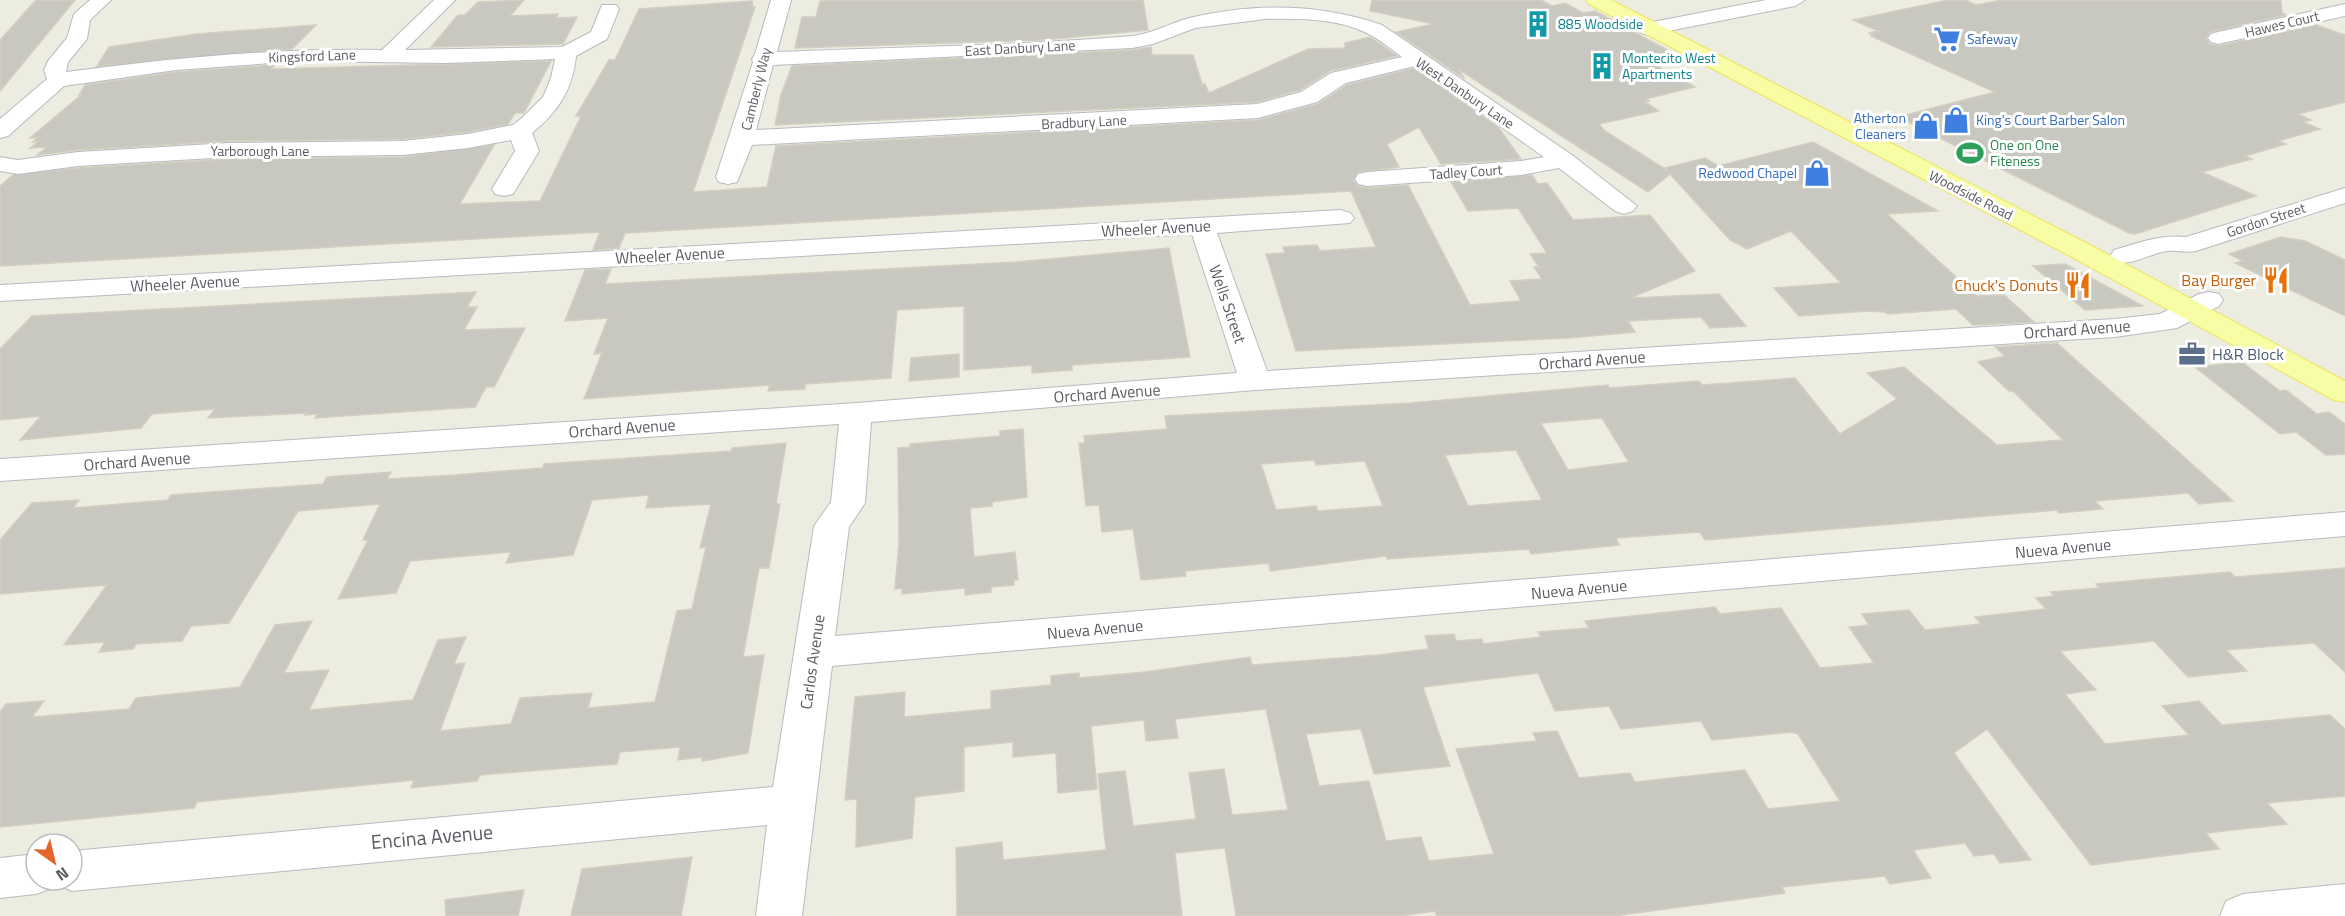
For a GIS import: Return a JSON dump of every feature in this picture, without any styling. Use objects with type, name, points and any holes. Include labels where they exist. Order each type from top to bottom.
[{"type":"main road","name":"Woodside Road","points":[[1596,0],[1648,29],[2201,305],[2345,371]]},
{"type":"main road","name":"Woodside Road","points":[[1633,0],[2133,261],[2345,393]]},
{"type":"street","points":[[0,131],[58,80],[55,70],[58,61],[77,39],[81,18],[101,0]]},
{"type":"street","points":[[390,54],[445,0]]},
{"type":"street","name":"Camberly Way","points":[[728,177],[744,138],[762,59],[781,0]]},
{"type":"street","points":[[1648,29],[1795,0]]},
{"type":"street","points":[[2284,3],[2320,15]]},
{"type":"street","name":"East Danbury Lane","points":[[762,59],[1109,44],[1144,40],[1196,22],[1280,7]]},
{"type":"street","name":"West Danbury Lane","points":[[1280,7],[1352,20],[1375,30],[1415,60],[1564,160],[1624,206]]},
{"type":"street","points":[[504,189],[527,151],[520,131],[537,118],[554,98],[564,78],[566,53],[600,35],[609,9]]},
{"type":"street","name":"Hawes Court","points":[[2218,39],[2345,10]]},
{"type":"street","name":"Kingsford Lane","points":[[58,80],[176,64],[266,57],[390,54],[446,57],[531,52],[566,53]]},
{"type":"street","name":"Bradbury Lane","points":[[744,138],[1246,113],[1284,106],[1309,97],[1339,78],[1415,60]]},
{"type":"street","name":"Yarborough Lane","points":[[0,164],[18,167],[89,158],[229,150],[404,148],[520,131]]},
{"type":"street","name":"Tadley Court","points":[[1367,179],[1521,168],[1564,160]]},
{"type":"street","name":"Gordon Street","points":[[2133,261],[2185,253],[2187,245],[2345,195]]},
{"type":"street","name":"Wheeler Avenue","points":[[0,293],[1341,218]]},
{"type":"street","name":"Wells Street","points":[[1202,226],[1255,381]]},
{"type":"street","name":"Orchard Avenue","points":[[0,470],[856,412],[1255,381],[2115,328],[2167,322],[2201,305]]},
{"type":"street","name":"Carlos Avenue","points":[[779,916],[792,804],[832,526],[848,503],[856,412]]},
{"type":"street","name":"Nueva Avenue","points":[[813,653],[2345,524]]},
{"type":"street","name":"Encina Avenue","points":[[84,870],[792,804]]},
{"type":"street","points":[[0,878],[24,875]]},
{"type":"street","points":[[2243,916],[2345,905]]},
{"type":"building","points":[[36,0],[75,0],[0,91],[0,40]]},
{"type":"building","points":[[524,0],[510,16],[558,14],[556,18],[577,17],[563,44],[431,47],[458,15],[465,15],[478,2]]},
{"type":"building","points":[[1143,0],[1148,30],[1043,40],[795,48],[802,17],[816,17],[820,1]]},
{"type":"building","points":[[1372,0],[1541,0],[1552,6],[1565,3],[1583,13],[1595,11],[1682,58],[1653,64],[1695,87],[1645,99],[1649,101],[1645,102],[1659,111],[1599,124],[1605,131],[1668,171],[1665,168],[1705,158],[1718,166],[1813,142],[1938,211],[1887,214],[1977,296],[2004,295],[2034,322],[1973,325],[1956,309],[1888,314],[1868,311],[1799,316],[1774,288],[1841,283],[1791,231],[1747,249],[1730,240],[1670,174],[1648,192],[1458,69],[1465,79],[1396,32],[1434,24],[1370,11]]},
{"type":"building","points":[[1948,0],[1965,0],[1976,5],[2002,0],[2281,0],[2282,13],[2286,15],[2210,32],[2206,39],[2210,44],[2218,46],[2316,25],[2345,35],[2345,102],[2298,114],[2311,120],[2303,122],[2320,129],[2278,141],[2286,144],[2245,156],[2252,159],[2202,172],[2256,196],[2135,234],[2129,233],[1898,117],[1995,92],[1871,36],[1873,35],[1869,33],[1878,31],[1853,20]]},
{"type":"building","points":[[752,1],[755,7],[693,192],[767,187],[776,146],[1258,120],[1318,104],[1347,85],[1415,68],[1499,128],[1521,159],[1441,164],[1419,127],[1387,144],[1399,167],[1358,172],[1353,180],[1358,186],[1367,188],[1408,185],[1470,305],[1521,301],[1510,281],[1542,279],[1534,267],[1539,267],[1530,254],[1547,253],[1518,208],[1468,211],[1451,182],[1532,175],[1538,184],[1547,183],[1573,220],[1650,215],[1695,271],[1630,298],[1719,294],[1746,326],[1710,328],[1701,317],[1628,321],[1635,332],[1568,338],[1296,351],[1266,254],[1285,253],[1283,247],[1317,245],[1320,251],[1376,247],[1351,191],[625,233],[619,248],[593,250],[600,232],[0,266],[0,186],[13,175],[78,168],[229,159],[403,157],[494,145],[460,204],[540,201],[581,116],[576,116],[609,60],[615,60],[639,9]]},
{"type":"building","points":[[316,25],[292,49],[97,66],[109,47],[196,34]]},
{"type":"building","points":[[1370,37],[1397,56],[1330,71],[1300,90],[1257,102],[775,125],[781,95],[792,66],[1132,50],[1151,47],[1152,55],[1193,55],[1202,84],[1205,84],[1209,93],[1308,49],[1345,48],[1345,43]]},
{"type":"building","points":[[551,61],[524,113],[515,113],[508,124],[468,132],[403,139],[229,141],[78,150],[37,155],[47,147],[30,148],[39,141],[33,142],[38,137],[30,138],[81,95],[79,95],[85,85],[176,72],[275,65],[271,69]]},
{"type":"building","points":[[2281,237],[2305,241],[2345,260],[2345,316],[2235,263],[2243,261],[2229,254]]},
{"type":"building","points":[[1169,248],[1190,357],[1072,365],[1072,370],[1032,373],[1032,365],[964,370],[964,306],[897,310],[891,378],[805,384],[805,389],[768,391],[770,385],[584,399],[602,353],[594,354],[608,318],[565,321],[585,270],[611,269],[605,284],[1017,262]]},
{"type":"building","points":[[2065,264],[2143,306],[2085,310],[2033,266]]},
{"type":"building","points":[[476,292],[467,307],[477,307],[464,330],[525,328],[494,387],[486,387],[475,407],[315,418],[317,414],[305,415],[307,413],[208,418],[215,409],[152,414],[141,428],[20,440],[41,416],[0,420],[0,349],[32,316]]},
{"type":"building","points":[[2057,343],[2233,501],[2199,504],[2188,493],[2095,501],[2103,509],[2059,513],[2057,510],[1705,540],[1700,532],[1616,538],[1619,545],[1531,554],[1529,549],[1387,559],[1386,556],[1270,571],[1269,563],[1185,571],[1186,576],[1141,580],[1133,529],[1102,532],[1099,505],[1086,506],[1079,443],[1085,443],[1084,436],[1167,429],[1165,416],[1411,403],[1608,385],[1609,388],[1699,381],[1702,385],[1795,378],[1840,434],[1897,399],[1867,373],[1904,367],[1997,445],[2063,440],[2013,391],[2009,391],[1978,362],[2005,356],[1995,347]],"holes":[[[1602,418],[1629,462],[1568,470],[1541,423]],[[1516,450],[1542,500],[1468,506],[1445,455]],[[1314,460],[1316,465],[1365,461],[1383,506],[1318,511],[1316,506],[1276,510],[1261,464]]]},
{"type":"building","points":[[959,354],[959,377],[909,381],[911,358]]},
{"type":"building","points":[[2242,362],[2280,391],[2286,390],[2317,414],[2329,412],[2345,424],[2345,454],[2326,455],[2296,432],[2280,434],[2195,367]]},
{"type":"building","points":[[1023,429],[1027,497],[992,502],[992,506],[970,508],[974,557],[1015,552],[1018,580],[1014,580],[1014,585],[991,587],[991,592],[965,595],[965,588],[902,594],[902,588],[895,589],[899,542],[898,448],[910,447],[910,444],[1000,436],[1000,431]]},
{"type":"building","points":[[786,443],[776,504],[780,504],[769,568],[759,568],[743,657],[764,655],[748,753],[702,761],[702,757],[678,760],[680,747],[620,752],[617,764],[480,775],[477,781],[411,788],[414,780],[197,802],[194,808],[0,827],[0,712],[6,704],[44,701],[32,717],[129,709],[136,698],[240,687],[275,625],[312,621],[284,673],[329,670],[309,710],[413,700],[438,640],[466,637],[454,664],[465,663],[440,731],[511,724],[520,698],[592,693],[588,708],[655,702],[677,611],[692,609],[706,547],[700,548],[711,504],[646,508],[649,495],[592,500],[573,555],[506,563],[511,552],[410,561],[396,593],[338,599],[368,540],[363,540],[380,504],[298,511],[229,623],[191,626],[182,641],[136,644],[133,649],[99,652],[105,642],[64,645],[107,585],[0,594],[0,540],[32,503],[79,500],[73,508],[168,500],[171,495],[323,484],[327,477],[391,472],[387,479],[455,475],[543,468],[544,464],[731,451],[732,448]]},
{"type":"building","points":[[2345,568],[2345,672],[2314,643],[2226,650],[2247,671],[2188,677],[2154,641],[2060,651],[2096,690],[2065,694],[2105,744],[2189,735],[2162,706],[2199,701],[2222,725],[2330,715],[2345,729],[2345,796],[2267,803],[2287,824],[2206,833],[2219,849],[2091,865],[1987,729],[1954,753],[2031,860],[2000,863],[1994,854],[1974,856],[1965,843],[1913,850],[1931,878],[1890,884],[1885,876],[1782,887],[1785,893],[1613,916],[1437,916],[1435,911],[1399,916],[1236,916],[1225,848],[1175,853],[1182,916],[957,916],[956,848],[1002,842],[1003,860],[1106,850],[1098,774],[1125,771],[1133,826],[1196,819],[1189,773],[1224,769],[1232,815],[1288,810],[1266,709],[1175,719],[1178,738],[1146,741],[1144,720],[1091,726],[1097,789],[1058,793],[1056,753],[1013,757],[1013,742],[964,747],[964,791],[915,797],[912,838],[856,847],[857,799],[845,800],[855,697],[905,692],[904,717],[991,709],[991,691],[1051,685],[1051,676],[1079,673],[1079,678],[1145,672],[1250,657],[1252,665],[1378,655],[1429,649],[1425,636],[1454,634],[1456,641],[1482,639],[1483,644],[1541,637],[1538,632],[1589,628],[1585,621],[1715,607],[1720,614],[1781,608],[1820,668],[1874,663],[1849,627],[1869,625],[1862,614],[1909,610],[1925,630],[1981,624],[1975,617],[2046,609],[2036,598],[2054,596],[2051,592],[2099,588],[2096,584],[2230,572],[2235,577]],"holes":[[[1538,673],[1555,711],[1609,706],[1621,729],[1701,721],[1712,740],[1792,732],[1798,734],[1840,801],[1768,809],[1745,770],[1635,782],[1630,773],[1579,778],[1557,731],[1533,733],[1537,741],[1456,749],[1494,854],[1429,861],[1421,837],[1386,841],[1369,781],[1319,786],[1306,734],[1361,729],[1374,774],[1450,766],[1423,687]]]},
{"type":"building","points":[[692,857],[681,916],[571,916],[582,869]]},
{"type":"building","points":[[524,890],[518,916],[446,916],[445,900]]},
{"type":"place","name":"885 Woodside","points":[[1538,24]]},
{"type":"place","name":"Safeway","points":[[1947,39]]},
{"type":"place","name":"Montecito West Apartments","points":[[1602,66]]},
{"type":"place","name":"King's Court Barber Salon","points":[[1956,120]]},
{"type":"place","name":"Atherton Cleaners","points":[[1926,126]]},
{"type":"place","name":"One on One Fiteness","points":[[1970,153]]},
{"type":"place","name":"Redwood Chapel","points":[[1817,173]]},
{"type":"place","name":"Bay Burger","points":[[2276,280]]},
{"type":"place","name":"Chuck's Donuts","points":[[2078,285]]},
{"type":"place","name":"H&R Block","points":[[2192,354]]}]
